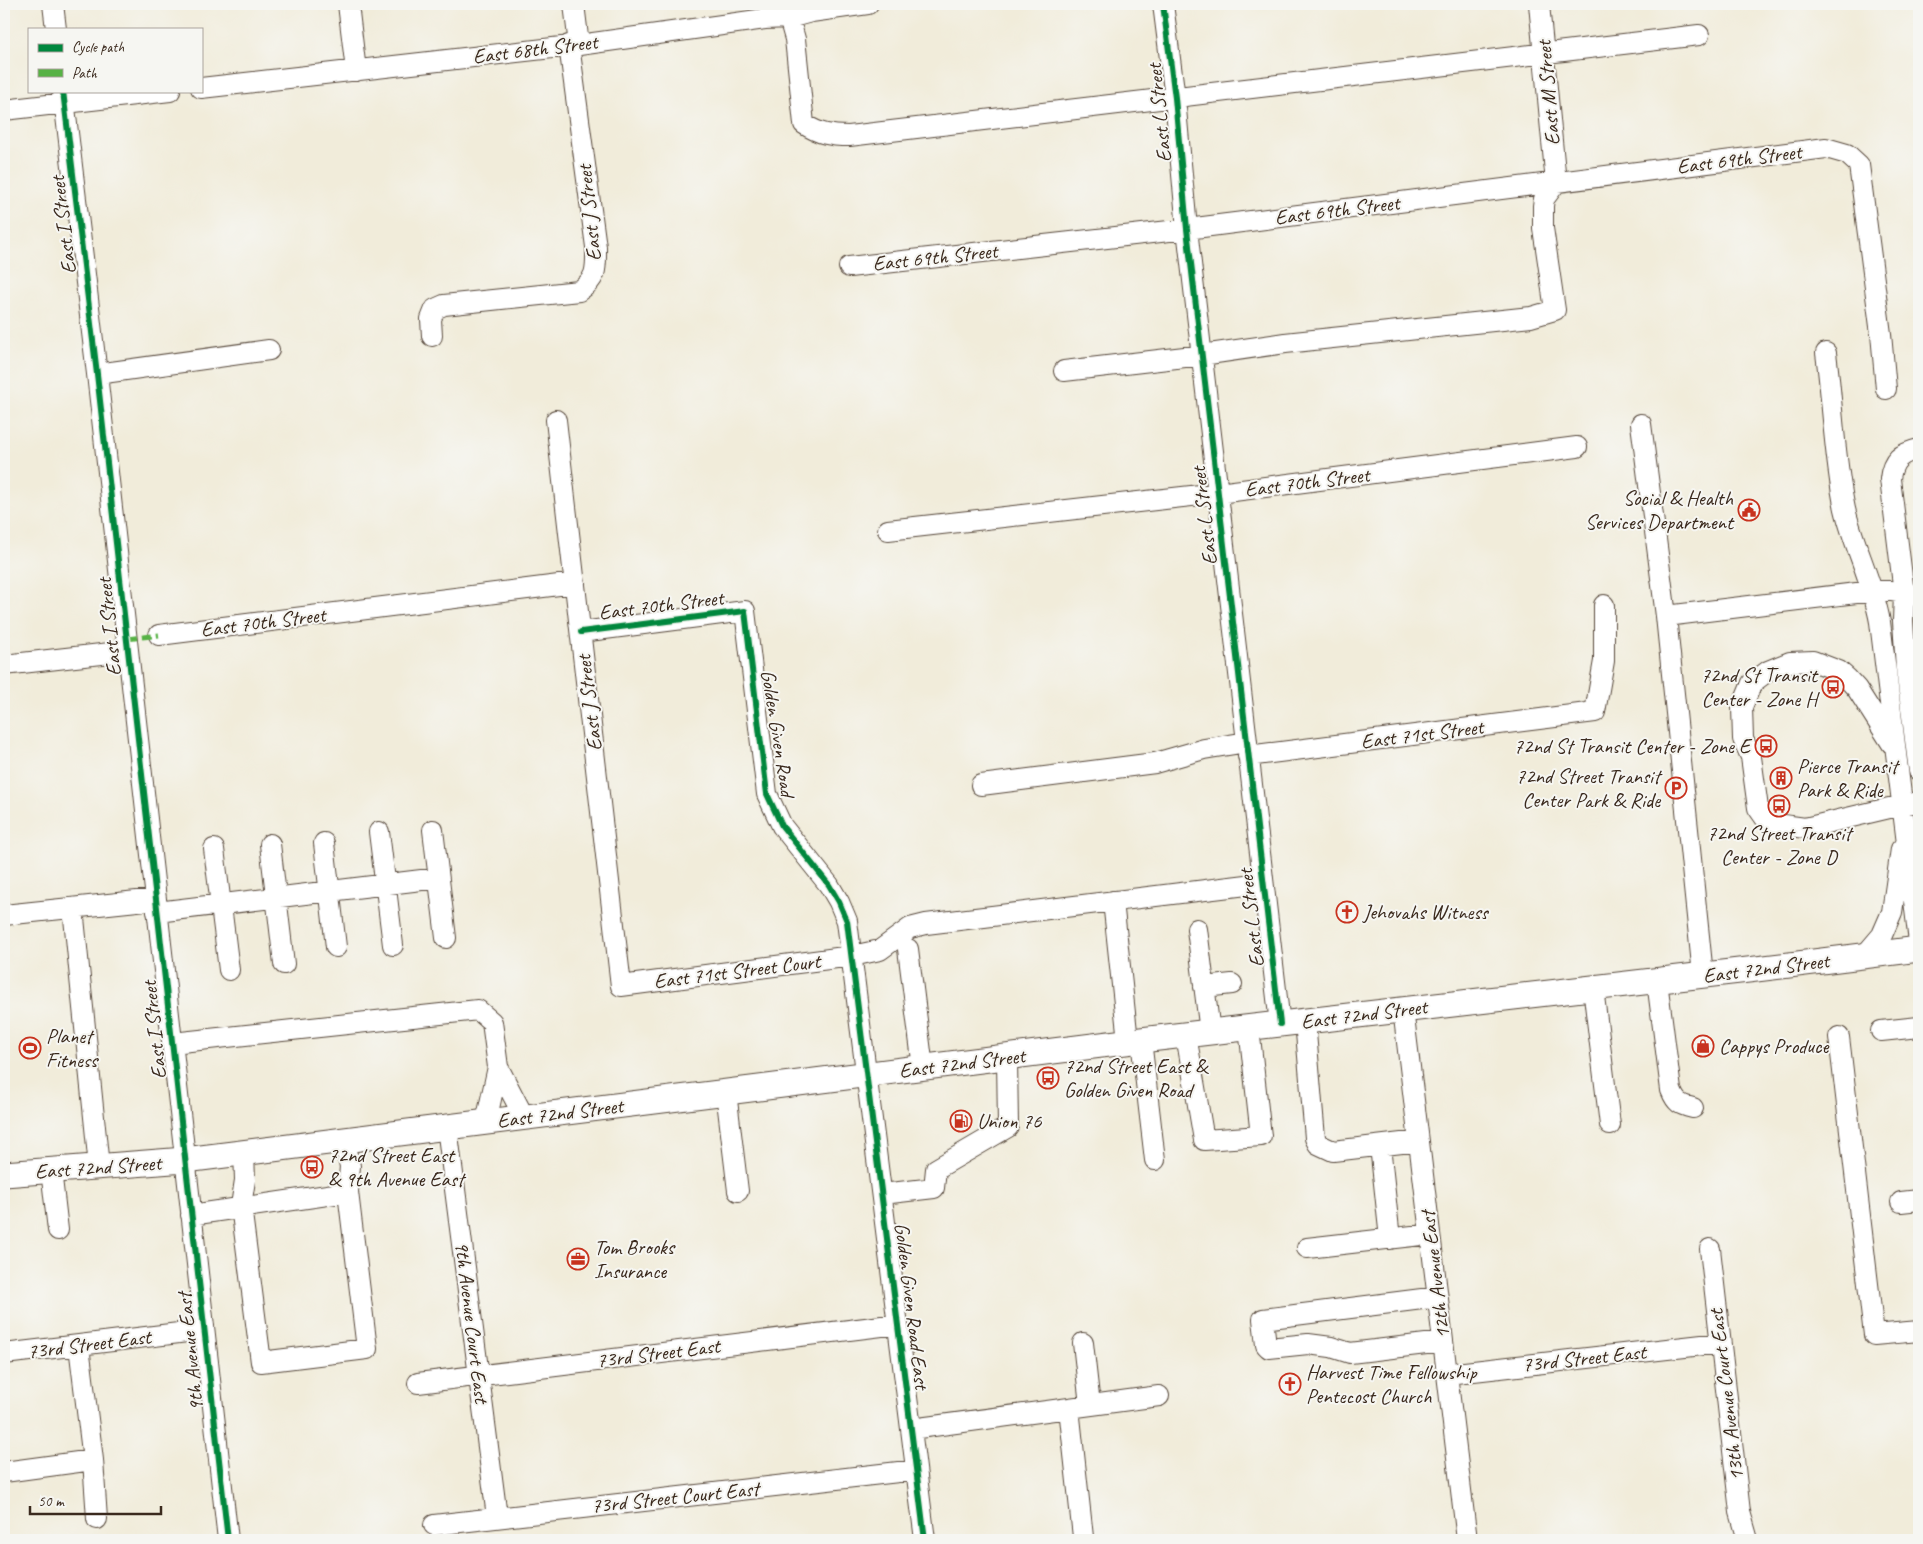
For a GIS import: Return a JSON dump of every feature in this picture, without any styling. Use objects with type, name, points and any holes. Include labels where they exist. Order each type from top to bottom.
[{"type":"main road","name":"East 72nd Street","points":[[4,1174],[185,1160],[1134,1040],[1657,981],[1919,949]]},
{"type":"street","points":[[53,4],[56,28]]},
{"type":"street","points":[[348,4],[356,71]]},
{"type":"street","points":[[574,4],[574,45]]},
{"type":"street","name":"East 68th Street","points":[[202,88],[574,45],[765,19],[789,18],[811,12],[868,4]]},
{"type":"street","name":"East L Street","points":[[1163,4],[1175,98],[1187,229],[1280,1024]]},
{"type":"street","name":"East M Street","points":[[1540,4],[1556,183]]},
{"type":"street","points":[[789,18],[795,39],[804,124],[816,132],[831,136],[849,136],[1699,35]]},
{"type":"street","name":"East J Street","points":[[432,336],[430,319],[435,309],[444,305],[579,291],[589,284],[593,277],[596,267],[596,247],[574,45]]},
{"type":"street","points":[[4,110],[64,97],[152,92]]},
{"type":"street","name":"East I Street","points":[[64,97],[185,1160]]},
{"type":"street","name":"East 69th Street","points":[[849,267],[1187,229],[1826,148],[1847,154],[1859,165],[1880,324],[1886,389]]},
{"type":"street","points":[[1064,371],[1202,356],[1285,343],[1531,317],[1555,310],[1543,228],[1542,206],[1544,198],[1556,183]]},
{"type":"street","points":[[97,374],[269,350]]},
{"type":"street","points":[[1826,353],[1834,436],[1845,509],[1873,591],[1880,622],[1895,749],[1911,803],[1905,825],[1892,912],[1882,935],[1865,956]]},
{"type":"street","name":"East J Street","points":[[556,420],[621,986]]},
{"type":"street","points":[[1641,424],[1666,616],[1703,975]]},
{"type":"street","name":"East 70th Street","points":[[888,530],[1218,493],[1576,447]]},
{"type":"street","points":[[1919,450],[1900,456],[1894,461],[1891,472],[1912,594],[1903,621],[1906,668],[1919,771]]},
{"type":"street","name":"East 70th Street","points":[[159,635],[575,583]]},
{"type":"street","points":[[1666,616],[1873,591],[1912,594]]},
{"type":"street","name":"East 71st Street","points":[[981,785],[1155,762],[1204,750],[1248,749],[1595,712],[1604,661],[1604,606]]},
{"type":"street","name":"East 70th Street","points":[[580,632],[745,611]]},
{"type":"street","name":"Golden Given Road","points":[[745,611],[767,794],[782,826],[820,872],[840,902],[847,921],[868,1075]]},
{"type":"street","points":[[4,665],[128,650]]},
{"type":"street","points":[[1895,749],[1857,689],[1847,678],[1839,671],[1813,661],[1790,662],[1768,671],[1752,683],[1742,707],[1743,739],[1751,757],[1758,808],[1765,818],[1776,824],[1805,828],[1911,803]]},
{"type":"street","points":[[1905,825],[1919,942]]},
{"type":"street","points":[[433,830],[446,938]]},
{"type":"street","points":[[379,832],[393,945]]},
{"type":"street","points":[[324,843],[336,947]]},
{"type":"street","points":[[270,844],[284,964]]},
{"type":"street","points":[[214,849],[229,970]]},
{"type":"street","points":[[4,915],[73,908],[221,905],[438,878]]},
{"type":"street","name":"East 71st Street Court","points":[[621,986],[852,956],[880,950],[910,928],[926,924],[1264,883]]},
{"type":"street","points":[[1113,901],[1134,1040],[1155,1160]]},
{"type":"street","points":[[73,908],[99,1167]]},
{"type":"street","points":[[1197,928],[1204,987],[1198,1033],[1204,1140],[1260,1136],[1249,1028]]},
{"type":"street","points":[[908,949],[924,1068]]},
{"type":"street","points":[[1657,981],[1671,1090],[1675,1100],[1682,1106],[1693,1108]]},
{"type":"street","points":[[1204,987],[1232,984]]},
{"type":"street","points":[[1593,988],[1610,1125]]},
{"type":"street","name":"12th Avenue East","points":[[1403,1009],[1466,1540]]},
{"type":"street","points":[[172,1043],[478,1010],[492,1022],[498,1067],[524,1117]]},
{"type":"street","points":[[1304,1021],[1315,1138],[1318,1144],[1333,1151],[1419,1140]]},
{"type":"street","points":[[1881,1031],[1919,1027]]},
{"type":"street","points":[[1839,1036],[1874,1335],[1919,1331]]},
{"type":"street","points":[[882,1194],[934,1188],[936,1169],[1008,1127],[1007,1057]]},
{"type":"street","points":[[486,1122],[498,1067]]},
{"type":"street","name":"Golden Given Road East","points":[[868,1075],[925,1540]]},
{"type":"street","points":[[726,1092],[738,1191]]},
{"type":"street","name":"9th Avenue Court East","points":[[447,1127],[497,1517]]},
{"type":"street","points":[[244,1152],[245,1180],[241,1206],[261,1362],[367,1349],[348,1192],[350,1166],[344,1140]]},
{"type":"street","points":[[1380,1146],[1390,1239]]},
{"type":"street","name":"9th Avenue East","points":[[185,1160],[228,1540]]},
{"type":"street","points":[[51,1170],[58,1230]]},
{"type":"street","points":[[191,1215],[241,1206],[348,1192]]},
{"type":"street","points":[[1307,1248],[1430,1234]]},
{"type":"street","name":"13th Avenue Court East","points":[[1710,1249],[1740,1512],[1748,1540]]},
{"type":"street","points":[[1438,1297],[1263,1319],[1266,1346],[1269,1348],[1308,1344],[1331,1347],[1350,1353],[1443,1342]]},
{"type":"street","name":"73rd Street East","points":[[418,1383],[898,1324]]},
{"type":"street","name":"73rd Street East","points":[[4,1354],[204,1330]]},
{"type":"street","points":[[1083,1343],[1090,1405]]},
{"type":"street","name":"73rd Street East","points":[[1447,1374],[1720,1343]]},
{"type":"street","points":[[79,1346],[97,1519]]},
{"type":"street","points":[[911,1428],[1159,1396]]},
{"type":"street","points":[[1069,1408],[1083,1537]]},
{"type":"street","points":[[4,1472],[92,1460]]},
{"type":"street","name":"73rd Street Court East","points":[[434,1525],[916,1470]]},
{"type":"marked path","points":[[127,639],[159,635]]},
{"type":"cycle path","points":[[1163,4],[1175,98],[1187,229],[1280,1024]]},
{"type":"cycle path","points":[[63,92],[97,374],[228,1540]]},
{"type":"cycle path","points":[[581,632],[745,611],[767,794],[782,826],[829,885],[847,921],[925,1540]]},
{"type":"place","name":"Social & Health Services Department","points":[[1749,510]]},
{"type":"place","name":"72nd St Transit Center - Zone H","points":[[1833,687]]},
{"type":"place","name":"72nd St Transit Center - Zone E","points":[[1766,746]]},
{"type":"place","name":"Pierce Transit Park & Ride","points":[[1781,778]]},
{"type":"place","name":"72nd Street Transit Center Park & Ride","points":[[1676,788]]},
{"type":"place","name":"72nd Street Transit Center - Zone D","points":[[1779,806]]},
{"type":"place","name":"Jehovahs Witness","points":[[1347,912]]},
{"type":"place","name":"Cappys Produce","points":[[1703,1046]]},
{"type":"place","name":"Planet Fitness","points":[[30,1048]]},
{"type":"place","name":"72nd Street East & Golden Given Road","points":[[1048,1078]]},
{"type":"place","name":"Union 76","points":[[961,1121]]},
{"type":"place","name":"72nd Street East & 9th Avenue East","points":[[312,1167]]},
{"type":"place","name":"Tom Brooks Insurance","points":[[578,1259]]},
{"type":"place","name":"Harvest Time Fellowship Pentecost Church","points":[[1290,1384]]}]
